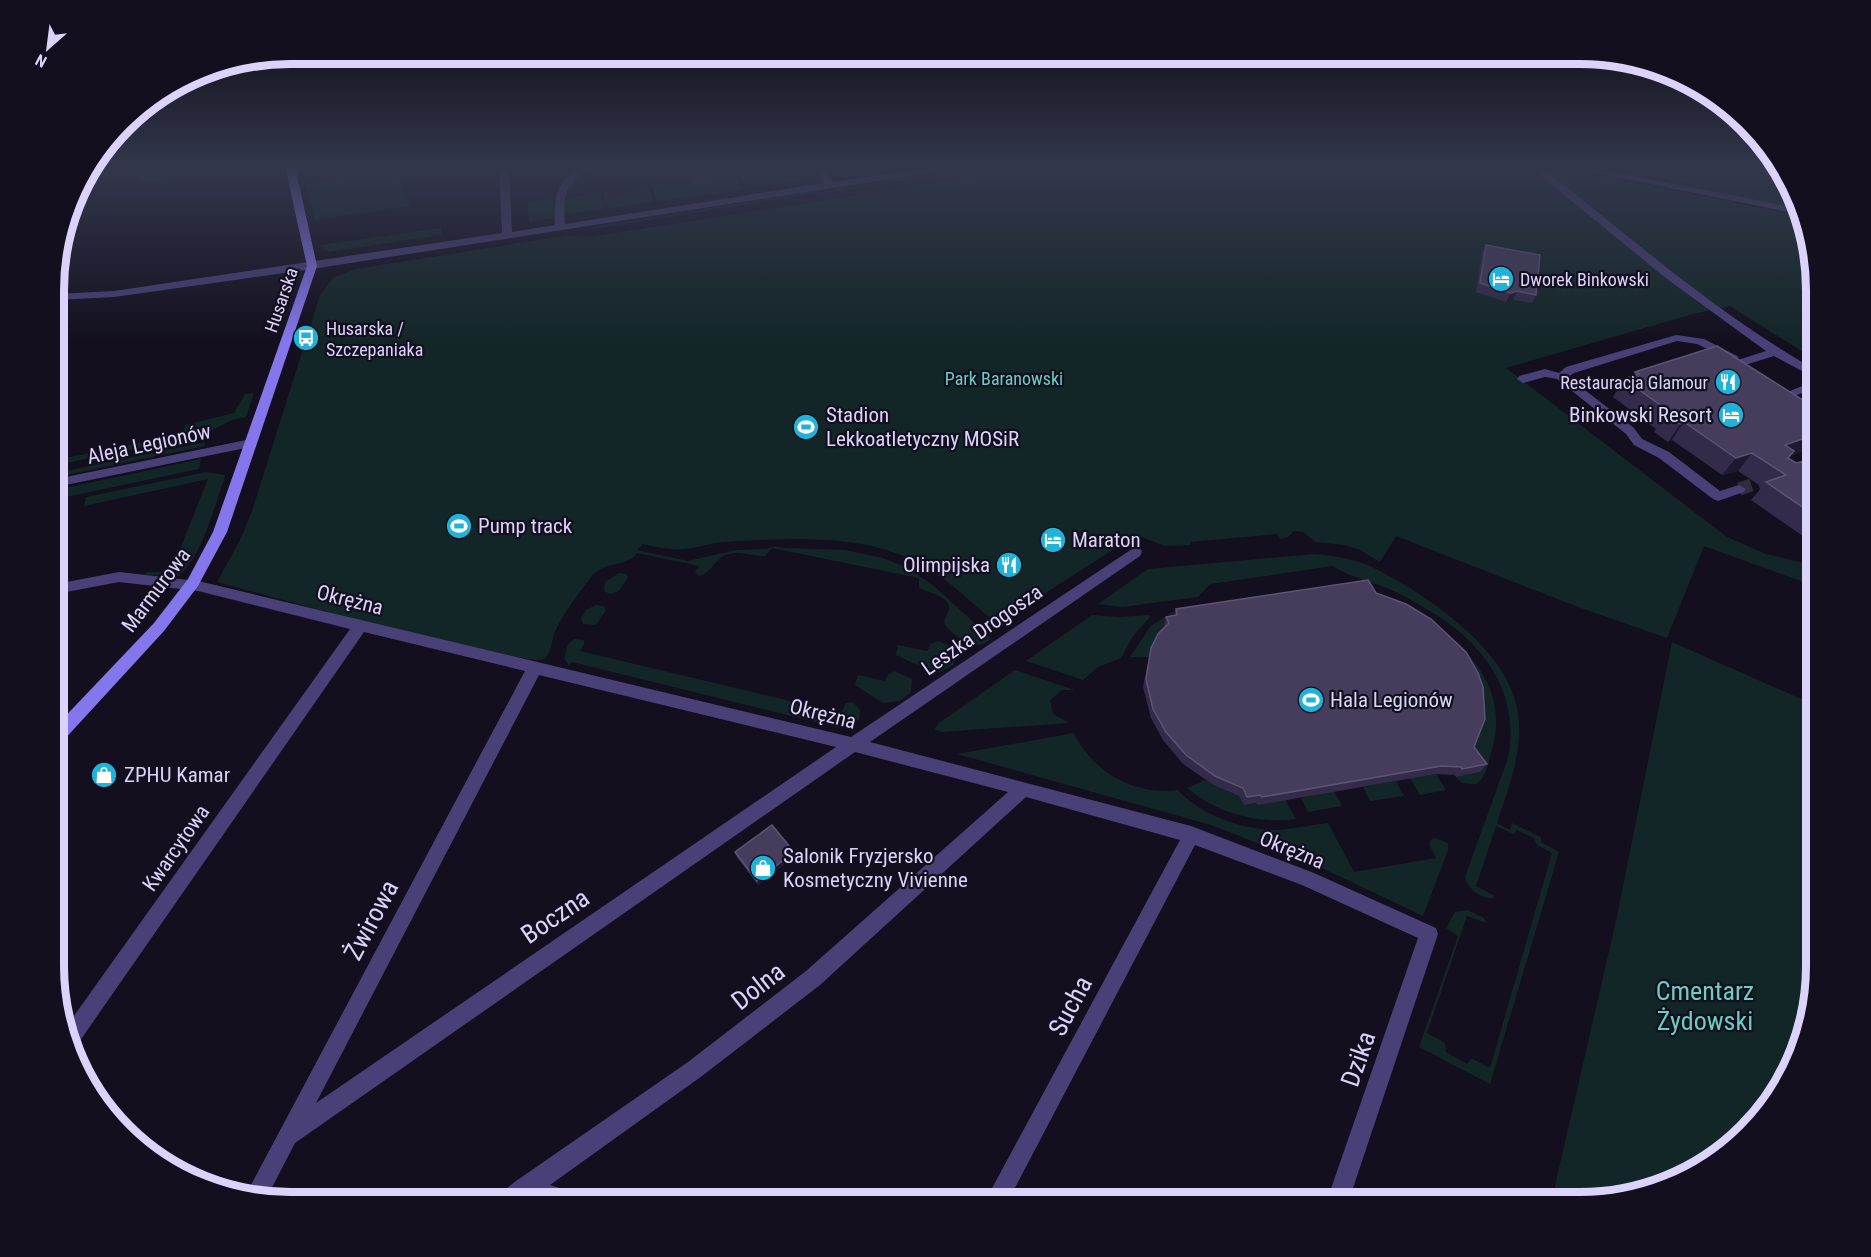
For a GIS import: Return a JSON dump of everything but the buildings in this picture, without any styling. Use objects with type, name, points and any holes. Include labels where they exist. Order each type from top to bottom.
[{"type":"main road","name":"Husarska","points":[[250,444],[312,266],[303,225]]},
{"type":"main road","name":"Marmurowa","points":[[64,728],[159,627],[191,585],[220,532],[250,444]]},
{"type":"street","points":[[507,225],[507,235]]},
{"type":"street","points":[[64,297],[114,294],[575,225]]},
{"type":"street","points":[[1606,225],[1703,304],[1774,352],[1806,370]]},
{"type":"street","points":[[1562,377],[1570,370],[1676,338],[1700,341],[1719,348],[1747,365],[1774,352]]},
{"type":"street","points":[[1523,379],[1545,373],[1562,377],[1571,387],[1630,431],[1638,442],[1664,455],[1718,496],[1739,489]]},
{"type":"street","points":[[1806,386],[1786,390],[1806,403]]},
{"type":"street","name":"Aleja Legionów","points":[[64,481],[250,444]]},
{"type":"street","name":"Leszka Drogosza","points":[[854,744],[1136,552]]},
{"type":"street","name":"Okrężna","points":[[64,587],[119,577],[191,585],[854,744],[1191,834],[1308,879],[1429,934]]},
{"type":"street","name":"Kwarcytowa","points":[[74,1032],[360,626]]},
{"type":"street","name":"Żwirowa","points":[[258,1190],[535,668]]},
{"type":"street","name":"Boczna","points":[[288,1135],[854,744]]},
{"type":"street","name":"Dolna","points":[[520,1192],[695,1069],[813,978],[1024,788]]},
{"type":"street","name":"Sucha","points":[[1001,1192],[1191,834]]},
{"type":"street","name":"Dzika","points":[[1341,1192],[1429,934]]},
{"type":"street","points":[[524,1189],[534,1192]]},
{"type":"green space","points":[[607,225],[618,225],[597,228],[586,228]]},
{"type":"green space","name":"Park Baranowski","points":[[668,225],[1797,225],[1806,275],[1806,354],[1730,306],[1693,314],[1506,368],[1727,537],[1766,554],[1806,563],[1806,583],[1704,546],[1667,638],[1578,607],[1396,536],[1380,562],[1360,550],[1345,545],[1316,542],[1303,532],[1294,531],[1288,537],[1280,539],[1277,534],[1165,546],[1136,535],[997,624],[926,567],[879,548],[828,540],[801,539],[724,542],[680,549],[643,544],[637,550],[688,561],[736,550],[766,549],[775,546],[845,550],[883,558],[906,567],[934,586],[992,639],[979,645],[953,634],[944,622],[949,609],[948,603],[941,597],[919,588],[919,578],[772,548],[765,556],[741,553],[726,555],[699,576],[695,572],[699,566],[637,553],[627,561],[603,568],[591,577],[561,619],[546,657],[527,659],[444,641],[217,582],[240,540],[252,511],[320,295],[333,278],[356,269],[570,235],[589,237]]},
{"type":"green space","points":[[441,228],[441,235],[329,252],[320,247],[321,245]]},
{"type":"green space","points":[[254,393],[246,417],[232,420],[202,435],[64,463],[64,458],[183,434],[185,425],[234,413],[245,394]]},
{"type":"green space","points":[[205,442],[205,446],[64,475],[64,471]]},
{"type":"green space","points":[[201,459],[199,469],[64,497],[64,488]]},
{"type":"green space","points":[[206,472],[225,475],[225,477],[201,543],[188,566],[179,576],[145,575],[147,572],[171,572],[208,479],[84,506],[86,497]]},
{"type":"green space","points":[[1314,554],[1346,558],[1369,566],[1418,593],[1481,644],[1510,685],[1517,707],[1519,737],[1511,781],[1497,823],[1510,830],[1512,823],[1541,837],[1541,842],[1559,852],[1490,1084],[1419,1047],[1458,936],[1446,928],[1455,912],[1467,910],[1483,917],[1486,923],[1467,916],[1427,1033],[1445,1043],[1446,1052],[1467,1064],[1471,1058],[1490,1068],[1552,853],[1537,845],[1534,838],[1517,830],[1514,834],[1496,826],[1476,886],[1493,895],[1493,898],[1484,897],[1476,892],[1466,881],[1465,877],[1507,762],[1511,729],[1508,708],[1501,687],[1479,651],[1447,622],[1400,594],[1333,566],[1210,584],[1198,597],[1122,607],[1098,604],[1148,569]]},
{"type":"green space","points":[[619,573],[626,574],[628,577],[619,591],[610,594],[604,591],[605,582]]},
{"type":"green space","points":[[596,605],[604,606],[606,610],[596,625],[583,624],[581,618],[586,610]]},
{"type":"green space","points":[[1176,610],[1179,617],[1149,657],[1130,657],[1151,626]]},
{"type":"green space","points":[[1092,615],[1119,617],[1149,615],[1150,617],[1133,636],[1121,658],[1098,667],[1083,680],[1026,661]]},
{"type":"green space","points":[[1426,618],[1460,645],[1473,660],[1492,694],[1496,713],[1495,734],[1485,773],[1475,784],[1462,783],[1456,777],[1480,772]]},
{"type":"green space","points":[[574,639],[584,640],[580,651],[841,713],[846,703],[853,702],[860,710],[859,721],[854,719],[849,726],[840,728],[572,662],[569,666],[564,658],[568,644]]},
{"type":"green space","points":[[938,641],[946,644],[958,654],[953,665],[940,672],[928,670],[896,655],[898,645],[927,651],[931,644]]},
{"type":"green space","name":"Cmentarz Żydowski","points":[[1672,642],[1806,701],[1806,982],[1799,1025],[1783,1067],[1751,1116],[1730,1137],[1694,1162],[1653,1181],[1625,1188],[1596,1192],[1554,1192],[1616,921]]},
{"type":"green space","points":[[1015,670],[1075,690],[1062,690],[1050,700],[1053,714],[1069,723],[942,732],[934,730],[939,723]]},
{"type":"green space","points":[[894,671],[912,679],[911,692],[900,701],[883,703],[855,685],[858,675],[885,681]]},
{"type":"green space","points":[[1074,733],[1092,759],[1117,778],[1146,789],[1178,790],[1198,807],[1236,824],[1276,830],[1328,823],[1354,872],[1436,858],[1430,841],[1435,838],[1448,843],[1448,850],[1423,916],[1324,869],[1211,825],[957,754]]},
{"type":"green space","points":[[1436,774],[1446,790],[1420,795],[1410,778]]},
{"type":"green space","points":[[1205,780],[1239,796],[1244,805],[1285,800],[1296,819],[1267,820],[1224,810],[1187,788]]},
{"type":"green space","points":[[1396,781],[1404,796],[1370,801],[1363,787]]},
{"type":"green space","points":[[1334,791],[1342,806],[1308,812],[1301,798]]},
{"type":"tunnel","points":[[1739,489],[1776,477]]},
{"type":"place","name":"Dworek Binkowski","points":[[1501,279]]},
{"type":"place","name":"Husarska / Szczepaniaka","points":[[306,338]]},
{"type":"place","name":"Restauracja Glamour","points":[[1728,382]]},
{"type":"place","name":"Binkowski Resort","points":[[1731,415]]},
{"type":"place","name":"Stadion Lekkoatletyczny MOSiR","points":[[806,427]]},
{"type":"place","name":"Pump track","points":[[459,526]]},
{"type":"place","name":"Maraton","points":[[1053,540]]},
{"type":"place","name":"Olimpijska","points":[[1009,565]]},
{"type":"place","name":"Hala Legionów","points":[[1311,700]]},
{"type":"place","name":"ZPHU Kamar","points":[[104,775]]},
{"type":"place","name":"Salonik Fryzjersko Kosmetyczny Vivienne","points":[[763,868]]}]
